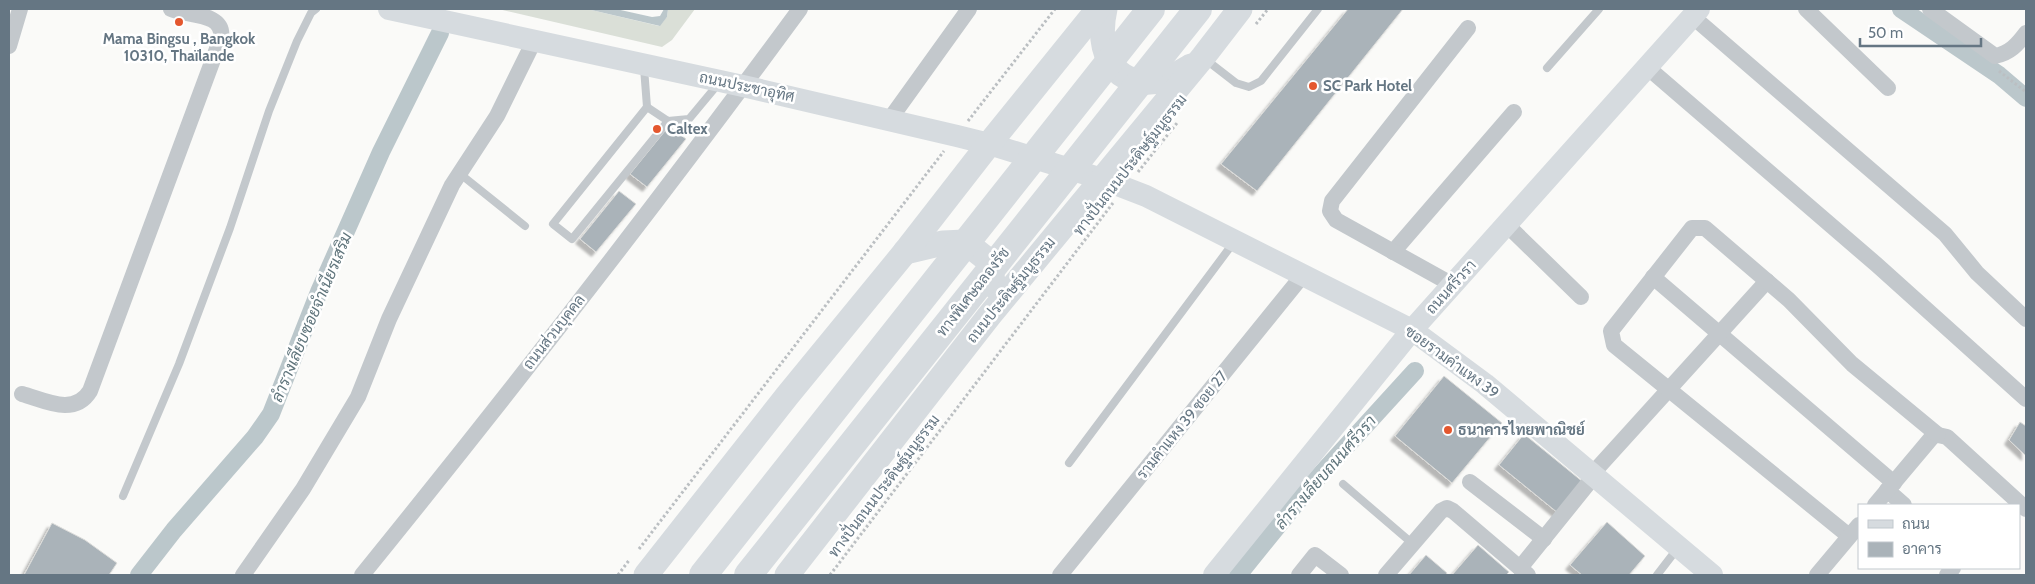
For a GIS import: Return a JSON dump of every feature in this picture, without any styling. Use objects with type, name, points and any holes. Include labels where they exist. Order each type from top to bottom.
[{"type":"highway","points":[[703,575],[1151,9]]},
{"type":"highway","name":"ทางพิเศษฉลองรัช","points":[[748,575],[1198,9]]},
{"type":"main road","name":"ถนนประชาอุทิศ","points":[[389,9],[890,119],[989,144],[1102,179]]},
{"type":"main road","points":[[646,575],[787,396],[905,252],[1098,9]]},
{"type":"main road","points":[[1104,9],[1101,33],[1104,49],[1110,64],[1123,77],[1150,82],[1164,80],[1200,60]]},
{"type":"main road","name":"ถนนประดิษฐ์มนูธรรม","points":[[787,575],[989,316],[1240,9]]},
{"type":"main road","name":"ถนนศรีวรา","points":[[1214,575],[1412,330],[1695,12]]},
{"type":"main road","name":"ซอยรามคำแหง 39","points":[[1102,179],[1126,187],[1169,206],[1412,330],[1485,384],[1712,575]]},
{"type":"main road","points":[[905,252],[943,243],[965,242],[989,261],[995,293],[989,316]]},
{"type":"street","points":[[9,46],[20,9]]},
{"type":"street","points":[[22,394],[68,406],[79,402],[90,391],[221,38],[220,27],[214,20],[171,9]]},
{"type":"street","name":"ถนนส่วนบุคคล","points":[[362,575],[462,452],[800,9]]},
{"type":"street","points":[[890,119],[969,9]]},
{"type":"street","points":[[1806,9],[1888,88]]},
{"type":"street","points":[[1930,9],[1994,56],[2004,54],[2015,47],[2026,33]]},
{"type":"street","points":[[1695,12],[1945,234],[1977,273],[2026,319]]},
{"type":"street","points":[[1453,285],[1336,220],[1330,211],[1332,201],[1468,28]]},
{"type":"street","points":[[243,575],[304,489],[358,397],[389,319],[452,185],[497,116],[534,41]]},
{"type":"street","points":[[1647,67],[1862,253],[2026,399]]},
{"type":"street","points":[[1393,252],[1514,112]]},
{"type":"street","points":[[1507,225],[1580,297]]},
{"type":"street","points":[[1817,575],[1854,531],[1614,346],[1611,331],[1692,228],[1705,228],[1789,300],[1852,364],[1938,435]]},
{"type":"street","name":"รามคำแหง 39 ซอย 27","points":[[1060,575],[1303,275]]},
{"type":"street","points":[[1653,277],[1890,487],[1903,504]]},
{"type":"street","points":[[1392,573],[1412,544],[1441,511],[1447,508],[1453,511],[1524,572],[1544,539],[1594,474],[1668,389],[1767,281]]},
{"type":"street","points":[[1876,504],[1932,436],[1938,435],[1947,436],[2016,504]]},
{"type":"street","points":[[1470,482],[1544,539]]},
{"type":"street","points":[[1299,575],[1315,555],[1340,575]]},
{"type":"lane","points":[[123,496],[179,364],[230,228],[269,111],[297,40],[311,13],[316,9]]},
{"type":"lane","points":[[1200,60],[1236,83],[1249,87],[1261,81],[1318,9]]},
{"type":"lane","points":[[1547,68],[1599,9]]},
{"type":"lane","points":[[644,65],[647,107],[553,224],[572,239],[668,121]]},
{"type":"lane","points":[[647,107],[668,121],[690,119],[720,81]]},
{"type":"lane","points":[[459,173],[525,226]]},
{"type":"lane","points":[[1069,463],[1235,240]]},
{"type":"lane","points":[[1343,484],[1412,544]]},
{"type":"lane","points":[[1657,575],[1678,547]]},
{"type":"path","points":[[618,575],[1055,9]]},
{"type":"path","points":[[1250,32],[1268,9]]},
{"type":"path","name":"ทางปั่นถนนประดิษฐ์มนูธรรม","points":[[830,575],[1126,187],[1182,117]]},
{"type":"shaded area","points":[[498,9],[587,9],[659,26],[667,17],[668,9],[695,9],[672,40],[662,47]]},
{"type":"shaded area","points":[[587,9],[616,9],[652,17],[660,16],[664,9],[668,9],[667,17],[660,26]]},
{"type":"building","name":"SC Park Hotel","points":[[1348,9],[1403,9],[1257,191],[1221,164]]},
{"type":"building","points":[[669,126],[686,139],[647,187],[630,174]]},
{"type":"building","points":[[619,191],[636,204],[596,252],[580,239]]},
{"type":"building","name":"ธนาคารไทยพาณิชย์","points":[[1444,376],[1502,423],[1452,483],[1395,436]]},
{"type":"building","points":[[2020,422],[2026,426],[2026,456],[2009,440]]},
{"type":"building","points":[[1524,434],[1583,482],[1558,513],[1499,465]]},
{"type":"building","points":[[1607,522],[1645,556],[1629,575],[1582,575],[1570,565]]},
{"type":"building","points":[[52,523],[85,540],[117,563],[109,575],[24,575]]},
{"type":"building","points":[[1478,545],[1509,572],[1506,575],[1452,575]]},
{"type":"building","points":[[1426,555],[1447,573],[1446,575],[1409,575]]},
{"type":"waterway","points":[[1901,9],[1999,75],[2026,98]]},
{"type":"waterway","name":"ลำรางเลียบซอยจำเนียรเสริม","points":[[139,575],[174,530],[255,437],[271,414],[319,292],[381,152],[440,33]]},
{"type":"waterway","name":"ลำรางเลียบถนนศรีวรา","points":[[1238,575],[1311,485],[1415,371]]},
{"type":"place","name":"Mama Bingsu , Bangkok 10310, Thaïlande","points":[[179,22]]},
{"type":"place","name":"SC Park Hotel","points":[[1313,86]]},
{"type":"place","name":"Caltex","points":[[657,129]]},
{"type":"place","name":"ธนาคารไทยพาณิชย์","points":[[1448,430]]}]
